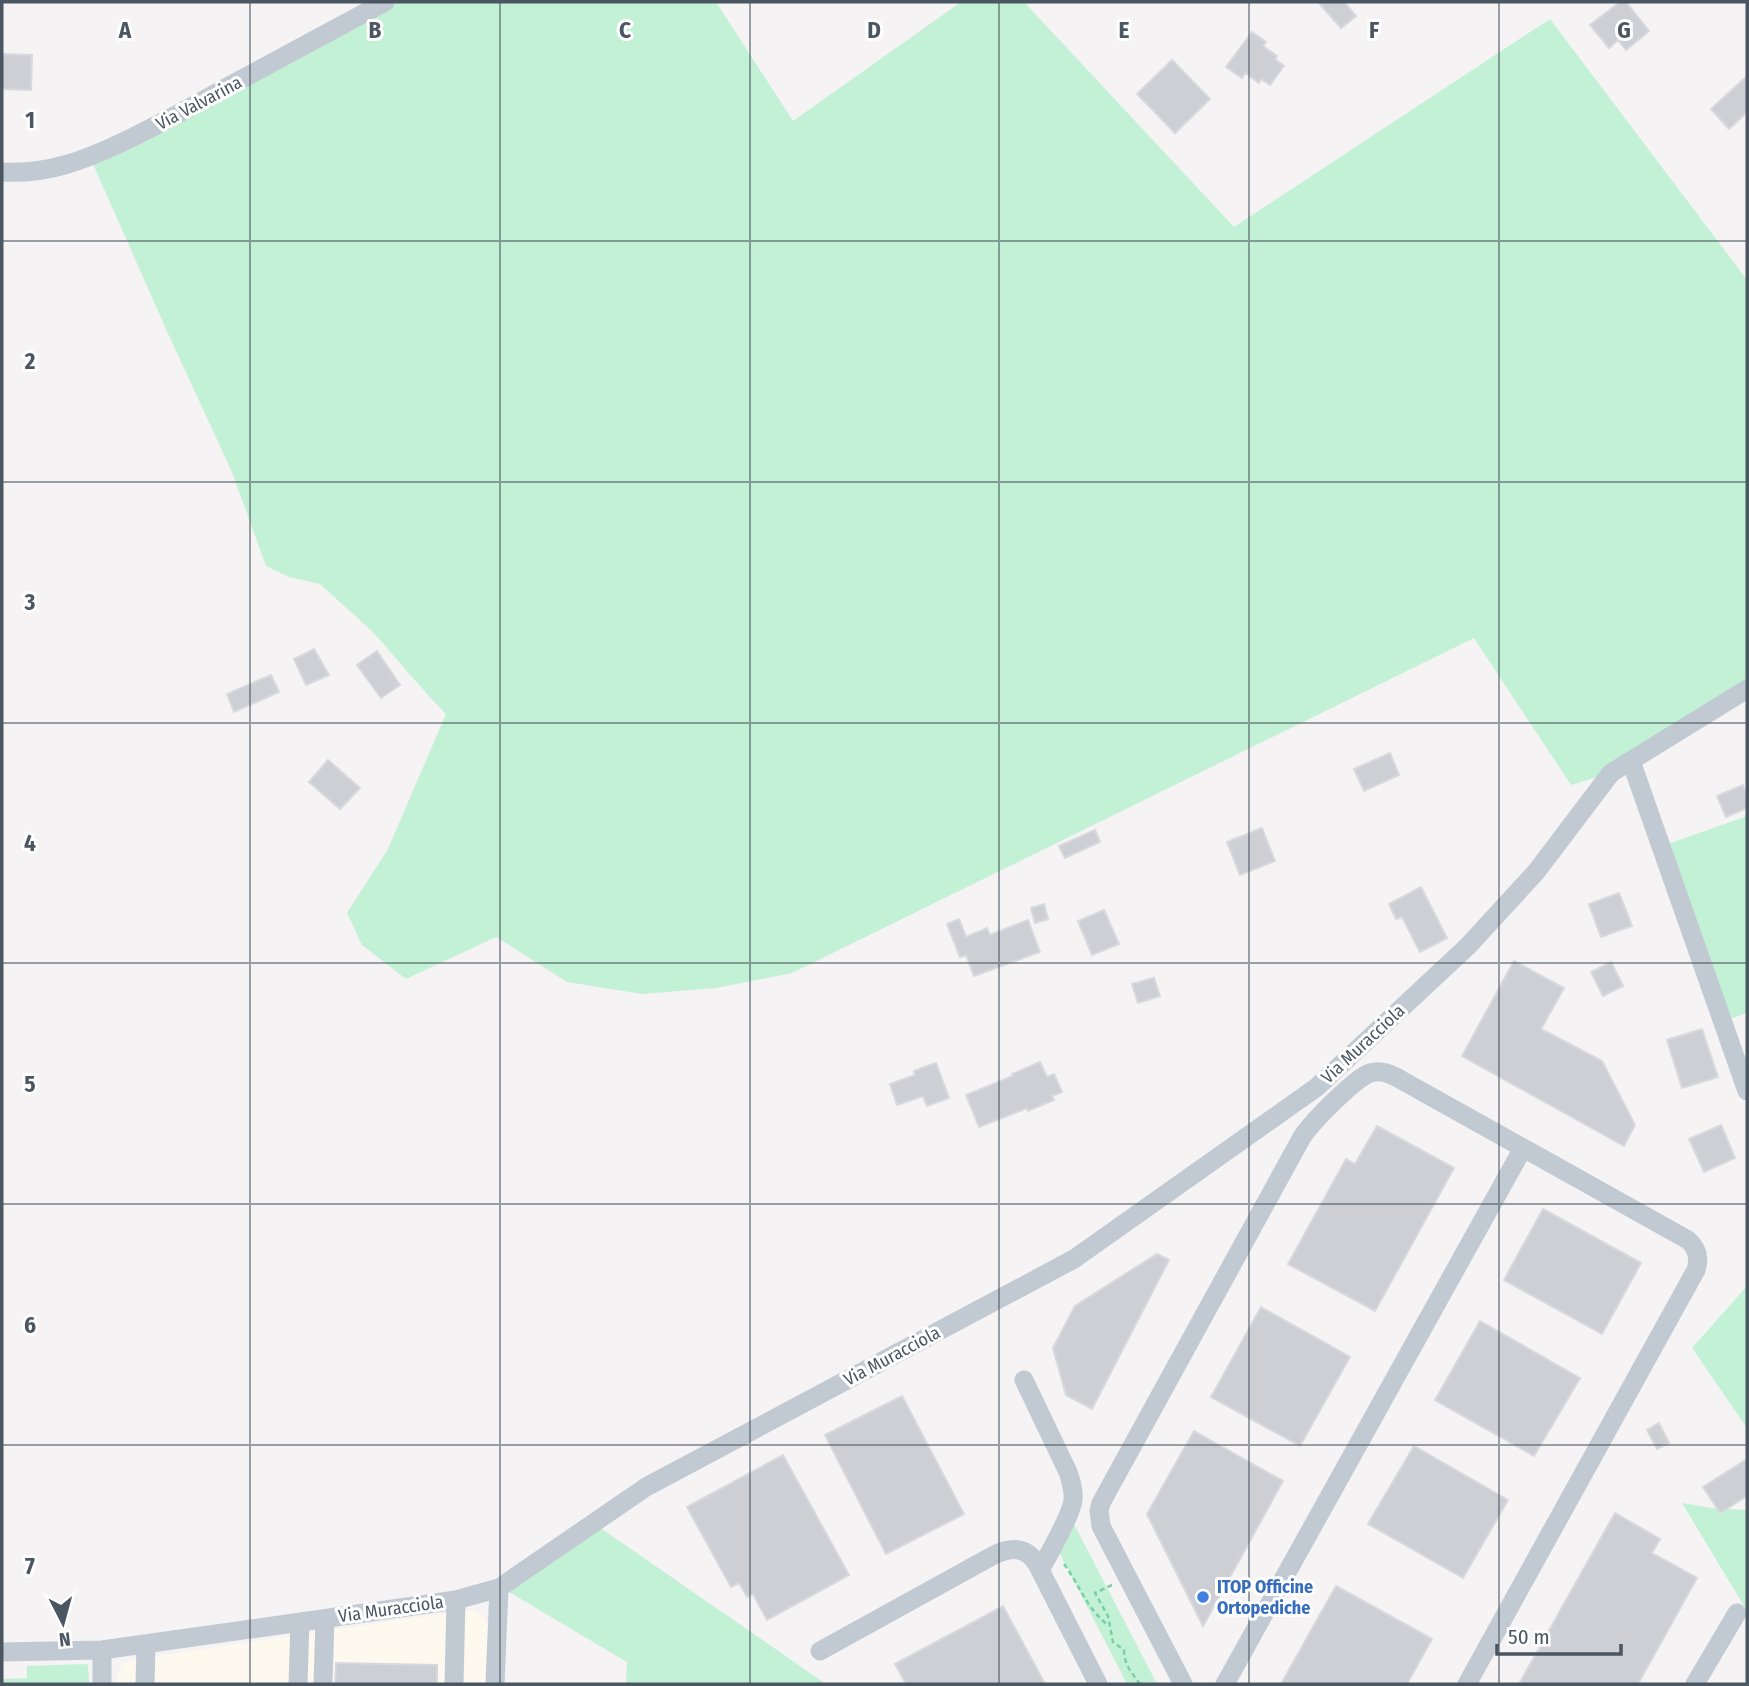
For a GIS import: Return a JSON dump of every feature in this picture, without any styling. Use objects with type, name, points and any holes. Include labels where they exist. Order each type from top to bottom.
[{"type":"street","name":"Via Valvarina","points":[[2,172],[41,171],[90,157],[160,124],[385,2]]},
{"type":"street","name":"Via Muracciola","points":[[2,1652],[103,1650],[456,1600],[499,1588],[646,1487],[1074,1259],[1317,1087],[1468,946],[1536,872],[1611,773],[1747,689]]},
{"type":"street","points":[[1631,761],[1747,1091]]},
{"type":"street","points":[[1183,1684],[1101,1526],[1101,1503],[1303,1137],[1322,1114],[1358,1080],[1369,1073],[1382,1072],[1396,1077],[1688,1240],[1696,1250],[1698,1261],[1696,1270],[1466,1684]]},
{"type":"street","points":[[1225,1684],[1523,1148]]},
{"type":"street","points":[[1024,1380],[1069,1472],[1072,1486],[1070,1511],[1041,1570]]},
{"type":"street","points":[[820,1651],[1000,1552],[1012,1549],[1027,1551],[1033,1557],[1098,1684]]},
{"type":"street","points":[[495,1684],[499,1588]]},
{"type":"street","points":[[454,1684],[456,1600]]},
{"type":"street","points":[[1695,1684],[1737,1613]]},
{"type":"street","points":[[323,1684],[325,1619]]},
{"type":"street","points":[[298,1684],[300,1622]]},
{"type":"street","points":[[145,1684],[146,1644]]},
{"type":"street","points":[[102,1684],[103,1650]]},
{"type":"path","points":[[1065,1563],[1096,1616],[1110,1626]]},
{"type":"path","points":[[1095,1593],[1108,1616],[1114,1642],[1124,1650],[1128,1669],[1140,1684]]},
{"type":"shaded area","points":[[467,1610],[476,1611],[484,1617],[488,1625],[485,1684],[116,1684],[122,1665],[130,1660]]},
{"type":"green space","points":[[385,2],[716,2],[793,121],[961,2],[1024,2],[1234,227],[1550,19],[1747,280],[1747,689],[1611,773],[1571,785],[1474,638],[792,973],[716,988],[642,994],[567,982],[496,937],[406,979],[362,945],[347,913],[388,849],[446,714],[373,632],[320,584],[289,577],[266,566],[232,472],[90,157]]},
{"type":"green space","points":[[1747,816],[1747,1013],[1730,1019],[1668,844]]},
{"type":"green space","points":[[1747,1286],[1747,1428],[1692,1348]]},
{"type":"green space","points":[[1682,1503],[1747,1510],[1747,1611]]},
{"type":"green space","points":[[1074,1524],[1157,1684],[1127,1684],[1059,1552]]},
{"type":"green space","points":[[599,1527],[826,1684],[626,1684],[627,1662],[509,1592]]},
{"type":"green space","points":[[88,1665],[89,1684],[2,1684],[2,1679],[27,1678],[27,1666]]},
{"type":"building","points":[[1318,2],[1344,2],[1356,16],[1341,28]]},
{"type":"building","points":[[1620,2],[1626,2],[1649,31],[1626,50],[1618,40],[1609,48],[1590,25]]},
{"type":"building","points":[[1252,32],[1266,42],[1263,46],[1277,56],[1275,59],[1284,66],[1270,85],[1261,79],[1259,83],[1245,73],[1242,78],[1226,67]]},
{"type":"building","points":[[2,54],[32,55],[31,90],[2,89]]},
{"type":"building","points":[[1172,60],[1210,99],[1175,133],[1137,94]]},
{"type":"building","points":[[1747,76],[1747,112],[1729,129],[1711,109]]},
{"type":"building","points":[[314,649],[329,675],[306,685],[294,659]]},
{"type":"building","points":[[377,651],[400,685],[381,698],[357,665]]},
{"type":"building","points":[[271,675],[279,692],[234,712],[227,694]]},
{"type":"building","points":[[1390,753],[1399,775],[1364,791],[1354,769]]},
{"type":"building","points":[[328,760],[360,788],[340,809],[309,782]]},
{"type":"building","points":[[1743,785],[1747,795],[1747,808],[1726,817],[1717,796]]},
{"type":"building","points":[[1262,828],[1275,861],[1240,875],[1227,842]]},
{"type":"building","points":[[1095,830],[1100,842],[1065,858],[1059,846]]},
{"type":"building","points":[[1421,887],[1447,938],[1420,952],[1402,917],[1396,919],[1389,904]]},
{"type":"building","points":[[1619,893],[1632,926],[1601,937],[1589,904]]},
{"type":"building","points":[[1044,904],[1048,919],[1035,923],[1031,908]]},
{"type":"building","points":[[1104,910],[1119,944],[1092,955],[1078,921]]},
{"type":"building","points":[[959,919],[966,937],[987,928],[990,935],[1028,920],[1040,952],[974,976],[966,955],[960,957],[947,924]]},
{"type":"building","points":[[1514,961],[1564,988],[1541,1029],[1602,1061],[1635,1125],[1624,1146],[1462,1056]]},
{"type":"building","points":[[1611,962],[1623,986],[1603,996],[1591,972]]},
{"type":"building","points":[[1154,978],[1160,996],[1138,1003],[1132,984]]},
{"type":"building","points":[[1702,1029],[1718,1077],[1682,1088],[1667,1040]]},
{"type":"building","points":[[1040,1062],[1047,1077],[1054,1074],[1062,1092],[1052,1096],[1054,1100],[1028,1111],[1027,1108],[979,1127],[966,1095]]},
{"type":"building","points":[[936,1063],[949,1098],[927,1106],[923,1096],[897,1105],[890,1084],[915,1075],[914,1071]]},
{"type":"building","points":[[1721,1125],[1735,1158],[1704,1172],[1689,1139]]},
{"type":"building","points":[[1377,1126],[1454,1168],[1375,1311],[1288,1264],[1346,1159],[1355,1164]]},
{"type":"building","points":[[1543,1209],[1641,1263],[1602,1334],[1504,1280]]},
{"type":"building","points":[[1157,1254],[1169,1260],[1092,1409],[1066,1395],[1053,1348],[1075,1306]]},
{"type":"building","points":[[1261,1307],[1350,1357],[1300,1446],[1211,1397]]},
{"type":"building","points":[[1480,1321],[1580,1378],[1534,1456],[1435,1400]]},
{"type":"building","points":[[902,1396],[964,1514],[886,1554],[825,1435]]},
{"type":"building","points":[[1659,1423],[1669,1443],[1657,1449],[1647,1430]]},
{"type":"building","points":[[1194,1431],[1283,1481],[1203,1626],[1147,1514]]},
{"type":"building","points":[[1414,1446],[1508,1500],[1463,1578],[1368,1524]]},
{"type":"building","points":[[783,1455],[849,1575],[767,1620],[753,1594],[747,1597],[739,1583],[731,1587],[687,1507]]},
{"type":"building","points":[[1747,1459],[1747,1496],[1720,1513],[1703,1487]]},
{"type":"building","points":[[1615,1513],[1660,1539],[1652,1553],[1697,1578],[1638,1684],[1519,1684]]},
{"type":"building","points":[[1336,1586],[1432,1639],[1407,1684],[1281,1684]]},
{"type":"building","points":[[1003,1606],[1045,1684],[906,1684],[895,1664]]},
{"type":"building","points":[[336,1663],[437,1665],[437,1684],[335,1684]]},
{"type":"place","name":"ITOP Officine Ortopediche","points":[[1203,1597]]}]
